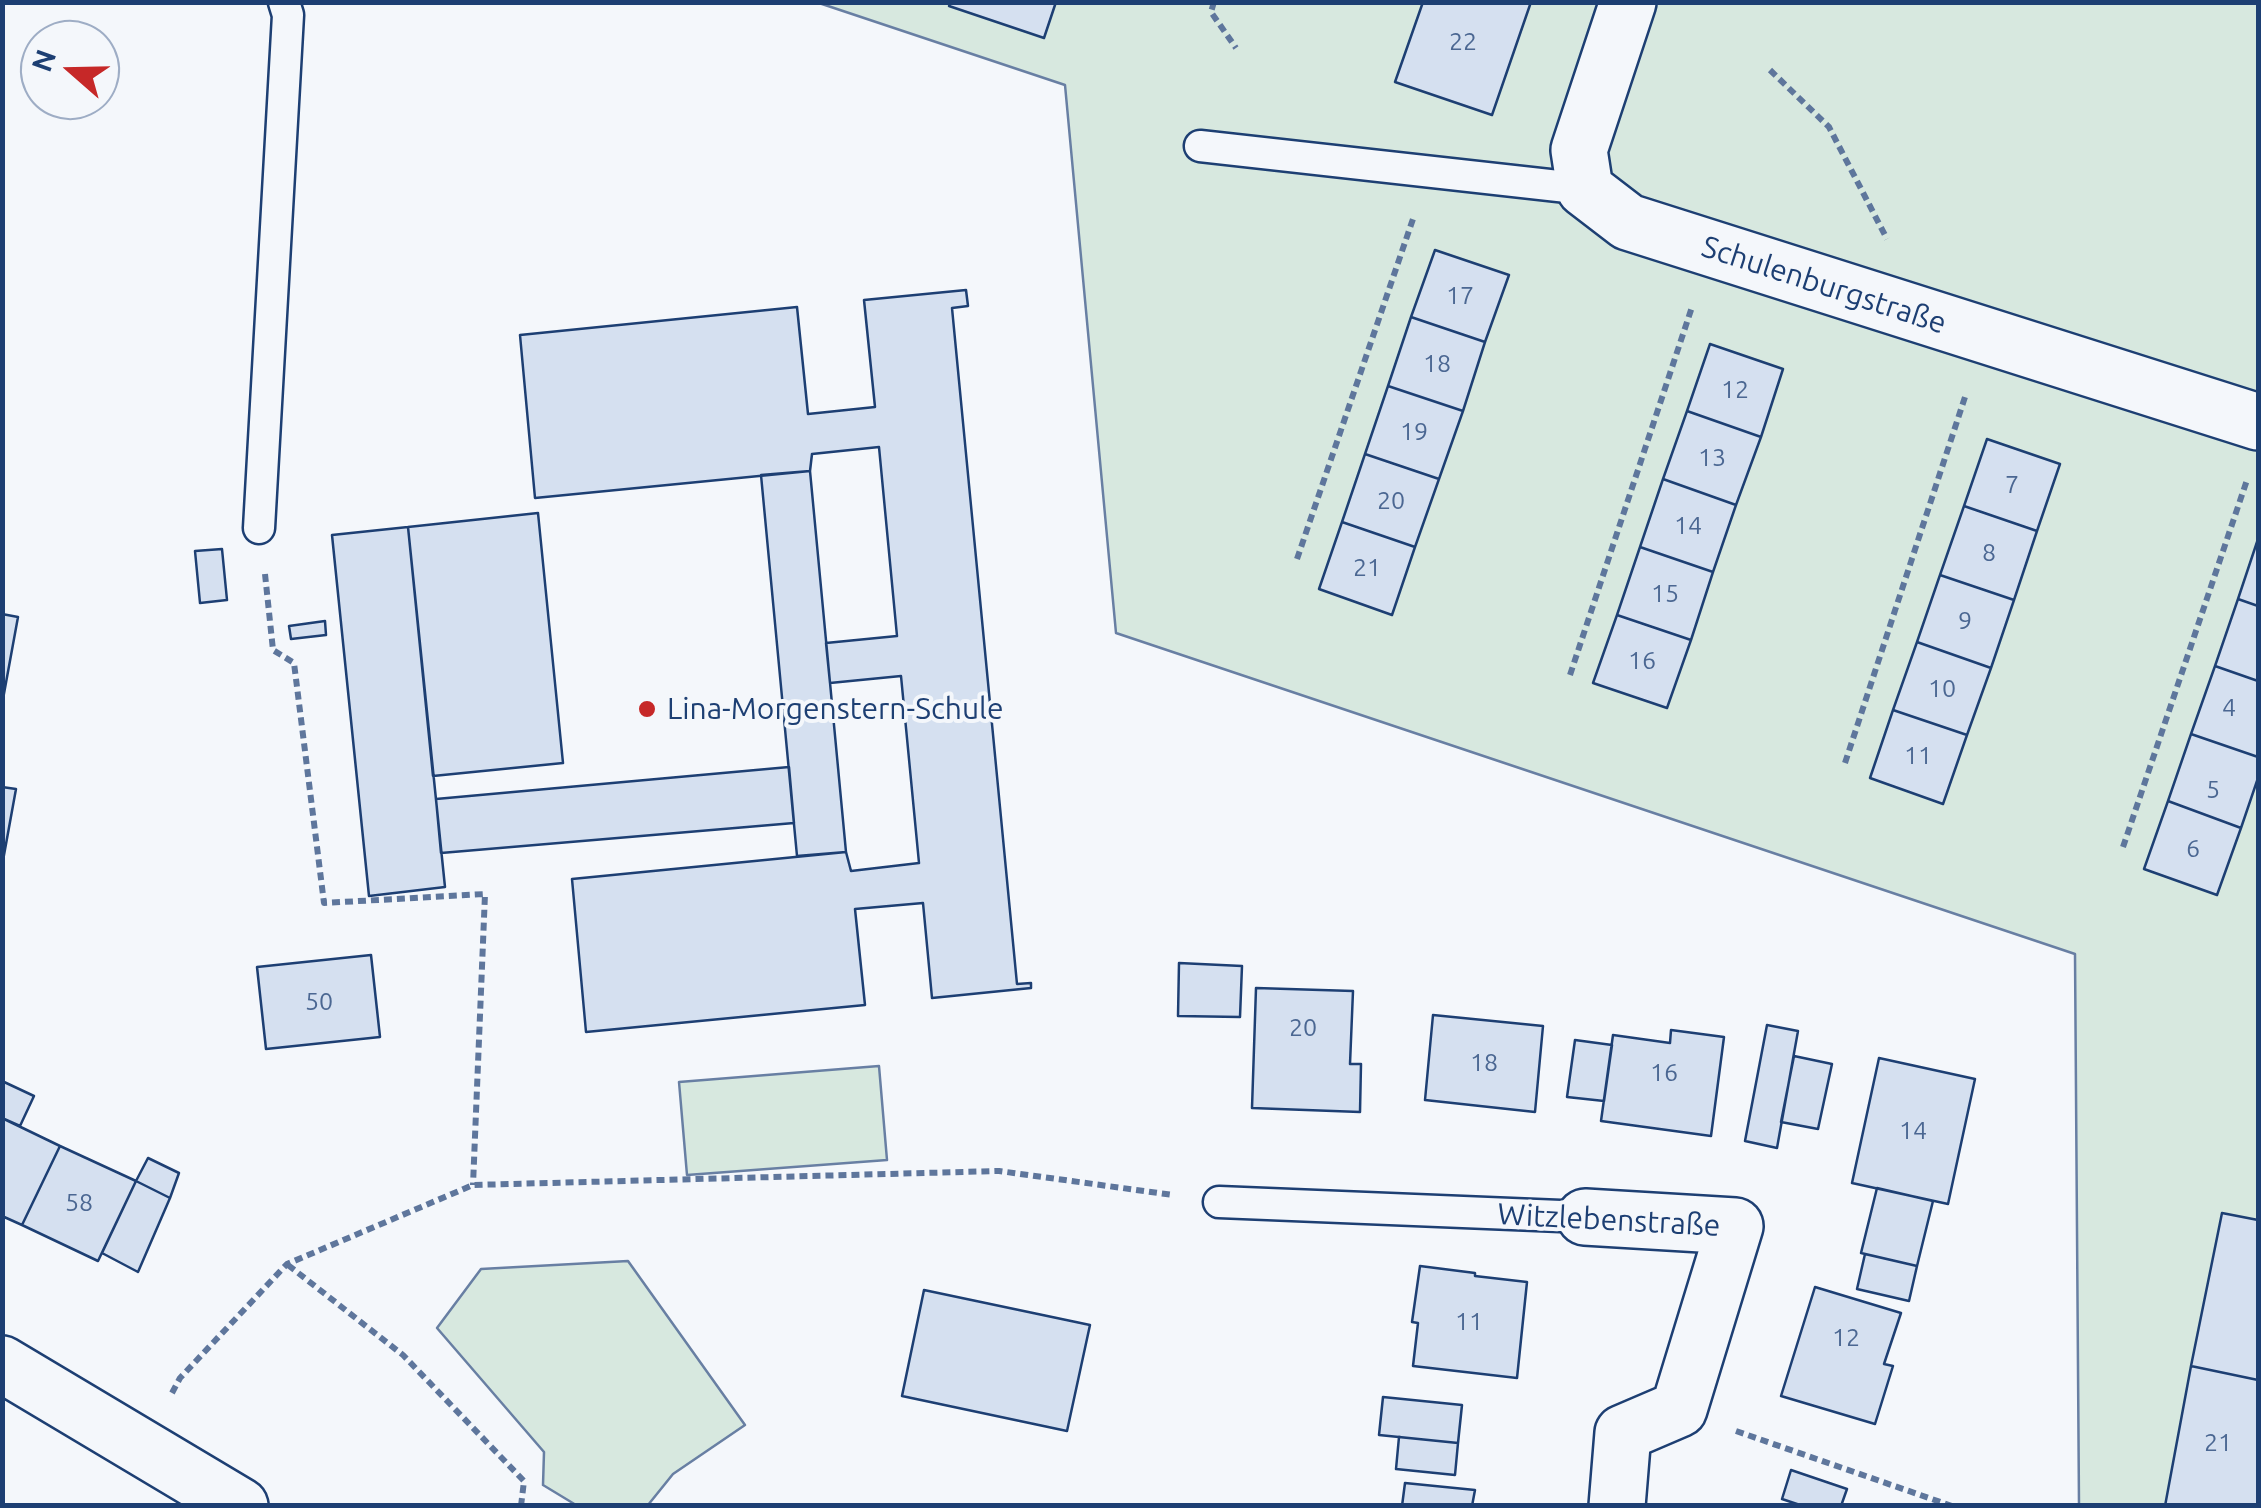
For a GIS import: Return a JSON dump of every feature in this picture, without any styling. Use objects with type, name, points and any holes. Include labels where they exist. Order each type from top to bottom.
[{"type":"street","points":[[1585,189],[1578,150],[1628,2]]},
{"type":"street","name":"Schulenburgstraße","points":[[1585,189],[1628,222],[1986,336],[2255,443]]},
{"type":"street","name":"Witzlebenstraße","points":[[1585,1217],[1736,1226],[1679,1409]]},
{"type":"street","points":[[2,1364],[240,1506]]},
{"type":"street","points":[[1617,1506],[1623,1434],[1679,1409]]},
{"type":"lane","points":[[260,528],[288,15],[284,2]]},
{"type":"lane","points":[[1200,146],[1585,189]]},
{"type":"lane","name":"Witzlebenstraße","points":[[1219,1202],[1585,1217]]},
{"type":"path","points":[[1214,2],[1211,12],[1236,48]]},
{"type":"path","points":[[1770,70],[1829,127],[1913,288],[1917,314]]},
{"type":"path","points":[[1297,559],[1429,172]]},
{"type":"path","points":[[1570,675],[1712,249]]},
{"type":"path","points":[[1845,763],[1986,336]]},
{"type":"path","points":[[2123,848],[2255,443]]},
{"type":"path","points":[[260,528],[273,650],[294,663],[324,903],[485,894],[473,1185]]},
{"type":"path","points":[[144,1447],[180,1378],[287,1264],[473,1185],[999,1171],[1219,1202]]},
{"type":"path","points":[[287,1264],[403,1355],[524,1481],[521,1506]]},
{"type":"path","points":[[1679,1409],[1952,1506]]},
{"type":"shaded area","points":[[819,3],[2258,3],[2258,1505],[2079,1505],[2075,954],[1116,633],[1065,85]]},
{"type":"shaded area","points":[[879,1066],[887,1160],[687,1175],[679,1082]]},
{"type":"shaded area","points":[[628,1261],[745,1425],[673,1474],[648,1505],[576,1505],[543,1485],[544,1452],[437,1328],[481,1269]]},
{"type":"building","points":[[951,2],[1056,2],[1044,38],[949,6]]},
{"type":"building","points":[[1423,2],[1531,2],[1492,115],[1395,82]]},
{"type":"building","points":[[1435,250],[1509,275],[1485,342],[1411,317]]},
{"type":"building","points":[[966,290],[968,306],[952,308],[1017,984],[1031,983],[1031,988],[932,998],[923,903],[855,909],[865,1005],[586,1032],[572,879],[846,852],[851,871],[919,863],[901,676],[830,683],[826,643],[897,636],[879,447],[812,454],[810,471],[535,498],[520,335],[797,307],[808,414],[875,407],[864,300]]},
{"type":"building","points":[[1411,317],[1485,342],[1463,411],[1388,386]]},
{"type":"building","points":[[1710,344],[1783,369],[1761,437],[1687,411]]},
{"type":"building","points":[[1388,386],[1463,411],[1439,479],[1365,454]]},
{"type":"building","points":[[1687,411],[1761,437],[1736,505],[1663,479]]},
{"type":"building","points":[[1987,439],[2060,464],[2037,531],[1964,506]]},
{"type":"building","points":[[1365,454],[1439,479],[1415,547],[1342,522]]},
{"type":"building","points":[[810,471],[846,852],[797,856],[761,475]]},
{"type":"building","points":[[1663,479],[1736,505],[1713,572],[1640,547]]},
{"type":"building","points":[[1964,506],[2037,531],[2014,600],[1940,575]]},
{"type":"building","points":[[538,513],[563,763],[433,776],[408,527]]},
{"type":"building","points":[[1342,522],[1415,547],[1392,615],[1319,589]]},
{"type":"building","points":[[408,527],[445,887],[369,896],[332,535]]},
{"type":"building","points":[[2258,539],[2258,606],[2238,599]]},
{"type":"building","points":[[1640,547],[1713,572],[1691,640],[1617,615]]},
{"type":"building","points":[[222,549],[227,600],[200,603],[195,551]]},
{"type":"building","points":[[1940,575],[2014,600],[1991,668],[1917,642]]},
{"type":"building","points":[[2238,599],[2258,606],[2258,681],[2215,666]]},
{"type":"building","points":[[2,614],[18,617],[3,699],[2,699]]},
{"type":"building","points":[[1617,615],[1691,640],[1667,708],[1593,683]]},
{"type":"building","points":[[325,621],[326,635],[291,639],[289,626]]},
{"type":"building","points":[[1917,642],[1991,668],[1967,735],[1893,710]]},
{"type":"building","points":[[2215,666],[2258,681],[2258,757],[2191,734]]},
{"type":"building","points":[[1893,710],[1967,735],[1943,804],[1870,778]]},
{"type":"building","points":[[2191,734],[2258,757],[2258,778],[2241,828],[2168,801]]},
{"type":"building","points":[[789,767],[794,823],[441,853],[436,799]]},
{"type":"building","points":[[2,787],[16,789],[2,866]]},
{"type":"building","points":[[2168,801],[2241,828],[2217,895],[2144,869]]},
{"type":"building","points":[[371,955],[380,1037],[266,1049],[257,967]]},
{"type":"building","points":[[1179,963],[1242,966],[1240,1017],[1178,1016]]},
{"type":"building","points":[[1256,988],[1353,991],[1350,1064],[1361,1064],[1360,1112],[1252,1108]]},
{"type":"building","points":[[1433,1015],[1543,1026],[1535,1112],[1425,1100]]},
{"type":"building","points":[[1767,1025],[1798,1031],[1777,1148],[1745,1141]]},
{"type":"building","points":[[1671,1030],[1724,1037],[1711,1136],[1601,1121],[1613,1035],[1670,1043]]},
{"type":"building","points":[[1575,1040],[1612,1045],[1604,1101],[1567,1097]]},
{"type":"building","points":[[1794,1056],[1832,1064],[1818,1129],[1781,1122]]},
{"type":"building","points":[[1879,1058],[1975,1079],[1948,1204],[1852,1183]]},
{"type":"building","points":[[2,1081],[34,1096],[20,1126],[2,1118]]},
{"type":"building","points":[[2,1118],[60,1146],[22,1225],[2,1216]]},
{"type":"building","points":[[60,1146],[136,1181],[98,1261],[22,1225]]},
{"type":"building","points":[[148,1158],[179,1173],[170,1198],[136,1181]]},
{"type":"building","points":[[136,1181],[170,1198],[138,1272],[102,1253]]},
{"type":"building","points":[[1877,1188],[1933,1201],[1917,1266],[1861,1253]]},
{"type":"building","points":[[2222,1213],[2258,1220],[2258,1380],[2191,1366]]},
{"type":"building","points":[[1865,1254],[1917,1266],[1909,1301],[1857,1289]]},
{"type":"building","points":[[1420,1266],[1527,1282],[1517,1378],[1413,1366],[1418,1323],[1412,1322]]},
{"type":"building","points":[[1815,1287],[1901,1313],[1884,1364],[1893,1366],[1875,1424],[1781,1396]]},
{"type":"building","points":[[924,1290],[1090,1325],[1067,1431],[902,1396]]},
{"type":"building","points":[[2191,1366],[2258,1380],[2258,1506],[2165,1506]]},
{"type":"building","points":[[1383,1397],[1462,1405],[1458,1443],[1379,1435]]},
{"type":"building","points":[[1399,1437],[1458,1443],[1455,1475],[1396,1469]]},
{"type":"building","points":[[1791,1470],[1847,1489],[1841,1506],[1803,1506],[1782,1499]]},
{"type":"building","points":[[1405,1483],[1475,1490],[1472,1506],[1402,1506]]},
{"type":"place","name":"Lina-Morgenstern-Schule","points":[[647,709]]}]
